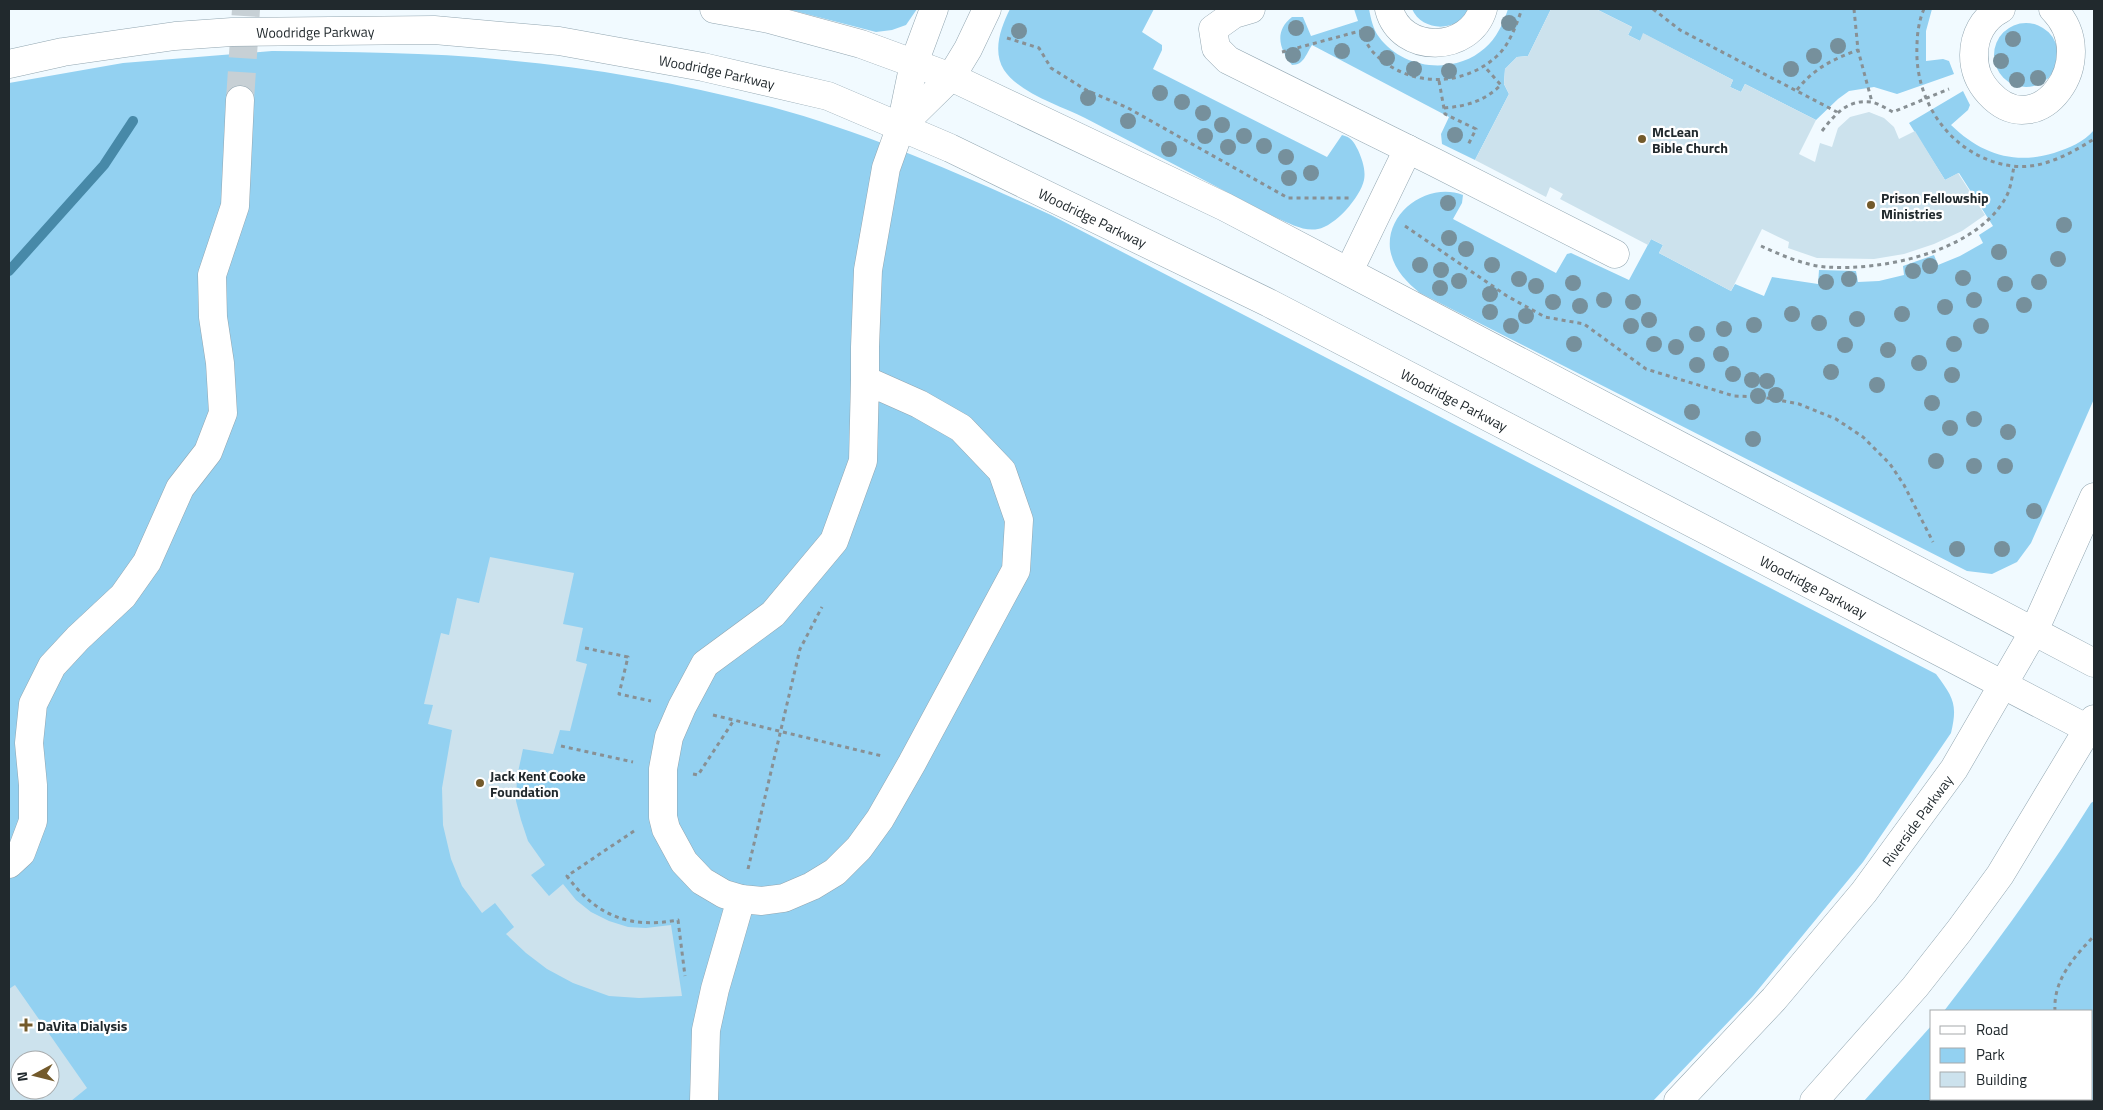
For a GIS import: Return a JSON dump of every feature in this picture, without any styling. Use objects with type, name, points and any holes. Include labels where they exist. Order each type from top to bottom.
[{"type":"street","points":[[714,9],[769,19],[861,44],[951,77],[1225,207],[2094,663]]},
{"type":"street","points":[[865,380],[919,404],[961,428],[1002,471],[1019,520],[1016,570],[912,763],[880,819],[859,848],[835,872],[812,886],[784,898],[762,901],[741,899],[724,894],[702,881],[684,862],[666,829],[663,817],[663,769],[668,737],[705,664],[773,614],[834,541],[863,460],[865,380],[868,270],[886,168],[901,126],[914,63],[934,9]]},
{"type":"street","points":[[1251,9],[1234,14],[1214,29],[1216,48],[1228,60],[1615,254]]},
{"type":"street","points":[[1389,9],[1401,29],[1409,36],[1429,43],[1446,43],[1460,38],[1474,27],[1483,9]]},
{"type":"street","points":[[2001,9],[1993,12],[1981,26],[1974,44],[1974,68],[1982,85],[1994,99],[2015,108],[2033,109],[2052,102],[2067,91],[2087,58],[2079,47],[2066,12]]},
{"type":"street","points":[[901,126],[951,77],[968,50],[982,19]]},
{"type":"street","name":"Woodridge Parkway","points":[[9,64],[63,52],[175,36],[222,32],[434,30],[559,40],[703,67],[828,96],[901,126],[1269,303],[1606,479],[2004,684],[2092,727]]},
{"type":"street","points":[[9,864],[21,853],[33,821],[33,785],[29,743],[33,704],[52,666],[78,638],[123,596],[147,562],[180,488],[208,452],[223,413],[220,364],[212,317],[212,275],[235,206],[240,100]]},
{"type":"street","points":[[1348,272],[1408,149]]},
{"type":"street","name":"Riverside Parkway","points":[[1678,1101],[1774,999],[1864,892],[1954,769],[2034,631],[2094,496]]},
{"type":"street","points":[[1814,1101],[1915,987],[1964,924],[2000,875],[2092,727]]},
{"type":"street","points":[[704,1101],[706,1030],[715,989],[741,899]]},
{"type":"path","points":[[1653,9],[1680,30],[1837,112]]},
{"type":"path","points":[[1854,9],[1858,50],[1872,102]]},
{"type":"path","points":[[982,19],[1039,48],[1051,68],[1086,90],[1128,108],[1288,198],[1355,198],[1380,207],[1437,249],[1507,296],[1545,317],[1584,324],[1646,369],[1734,396],[1762,397],[1799,404],[1836,419],[1863,437],[1890,464],[1904,485],[1931,540],[1938,548]]},
{"type":"path","points":[[1797,90],[1807,77],[1835,58],[1858,50]]},
{"type":"path","points":[[1444,108],[1460,107],[1481,101],[1502,85],[1484,66]]},
{"type":"path","points":[[1822,131],[1837,112],[1850,104],[1872,102],[1894,112],[1978,77]]},
{"type":"path","points":[[1761,246],[1797,261],[1825,267],[1864,267],[1891,263],[1927,253],[1964,237],[1982,226],[1996,212],[2006,198],[2012,182],[2014,166]]},
{"type":"path","points":[[741,899],[800,649],[822,607]]},
{"type":"path","points":[[585,648],[628,657],[619,694],[781,730],[912,763]]},
{"type":"path","points":[[639,827],[567,876],[579,893],[598,909],[640,924],[678,920],[686,982]]},
{"type":"path","points":[[2054,1010],[2057,987],[2067,966],[2094,936]]},
{"type":"green space","points":[[787,9],[917,9],[906,25],[892,30],[876,32]]},
{"type":"green space","points":[[1010,9],[1154,9],[1142,32],[1162,45],[1162,50],[1153,69],[1327,157],[1342,135],[1348,137],[1357,147],[1363,165],[1364,180],[1358,195],[1339,217],[1325,227],[1313,230],[1297,227],[1085,118],[1041,98],[1020,86],[1004,70],[1000,63],[999,39]]},
{"type":"green space","points":[[1354,9],[1369,9],[1371,20],[1379,37],[1389,48],[1401,56],[1415,62],[1445,65],[1473,57],[1485,48],[1499,30],[1508,9],[1551,9],[1528,56],[1517,57],[1505,69],[1504,84],[1509,94],[1475,160],[1442,144],[1441,134],[1449,117],[1312,45],[1302,61],[1292,65],[1284,53],[1280,40],[1286,22],[1292,17],[1303,17],[1311,36],[1358,21]]},
{"type":"green space","points":[[1412,9],[1469,9],[1464,17],[1457,22],[1449,26],[1440,27],[1424,22],[1417,17]]},
{"type":"green space","points":[[1596,9],[1932,9],[1926,31],[1926,61],[1943,59],[1949,61],[1954,74],[1897,94],[1874,87],[1849,91],[1816,120],[1745,84],[1741,92],[1730,87],[1733,80],[1644,34],[1640,41],[1628,35],[1632,27]]},
{"type":"green space","points":[[2026,23],[2044,29],[2052,37],[2058,55],[2052,73],[2044,81],[2026,87],[2008,81],[2000,73],[1994,55],[2000,37],[2008,29]]},
{"type":"green space","points":[[272,51],[418,54],[477,57],[573,67],[673,84],[808,117],[948,170],[1051,215],[1936,674],[1950,695],[1954,708],[1951,733],[1863,862],[1753,996],[1653,1101],[9,1101],[9,83],[123,63]]},
{"type":"green space","points":[[1963,91],[1970,105],[1968,110],[1951,125],[1974,143],[1986,150],[1999,154],[2025,158],[2054,153],[2076,144],[2094,130],[2094,399],[2031,543],[2017,562],[1992,574],[1967,571],[1420,293],[1401,274],[1394,262],[1390,249],[1391,235],[1395,223],[1402,212],[1424,196],[1450,192],[1463,195],[1462,203],[1453,219],[1556,273],[1567,254],[1571,253],[1629,280],[1651,239],[1663,245],[1659,253],[1731,291],[1735,284],[1764,296],[1772,277],[1818,284],[1819,270],[1856,271],[1858,282],[1879,281],[1904,275],[1903,266],[1934,255],[1938,265],[1960,256],[1983,243],[1979,235],[1993,226],[1959,173],[1945,180],[1909,123]]},
{"type":"green space","points":[[2094,801],[2094,1101],[1864,1101],[1930,1027],[1930,1100],[2093,1100],[2093,1010],[1945,1010],[2020,909]]},
{"type":"building","points":[[1551,9],[1596,9],[1632,27],[1628,35],[1640,41],[1643,33],[1733,80],[1730,87],[1741,92],[1745,84],[1816,120],[1799,154],[1815,162],[1820,143],[1832,147],[1838,128],[1850,117],[1869,112],[1884,118],[1894,127],[1899,139],[1915,131],[1945,180],[1958,173],[1985,215],[1962,231],[1934,244],[1904,254],[1874,259],[1817,258],[1788,248],[1789,242],[1762,229],[1731,291],[1659,253],[1663,245],[1651,239],[1648,245],[1560,199],[1563,194],[1550,187],[1546,197],[1475,160],[1509,94],[1504,84],[1505,69],[1517,57],[1528,56]]},
{"type":"building","name":"Jack Kent Cooke Foundation","points":[[490,557],[574,573],[563,624],[583,628],[576,661],[587,664],[570,731],[560,730],[553,754],[523,749],[517,777],[516,801],[521,820],[528,841],[545,865],[531,875],[549,896],[563,884],[576,900],[591,912],[609,921],[628,927],[646,928],[671,925],[682,996],[639,998],[609,996],[573,983],[547,969],[506,934],[514,927],[495,903],[482,913],[462,886],[451,859],[443,825],[442,788],[452,730],[428,724],[433,705],[424,704],[441,633],[449,635],[457,598],[479,603]]},
{"type":"building","name":"DaVita Dialysis","points":[[15,985],[87,1088],[71,1101],[9,1101],[9,989]]},
{"type":"waterway","points":[[9,271],[104,165],[133,121]]},
{"type":"tunnel","points":[[240,100],[246,9]]},
{"type":"place","name":"McLean Bible Church","points":[[1642,139]]},
{"type":"place","name":"Prison Fellowship Ministries","points":[[1871,205]]},
{"type":"place","name":"Jack Kent Cooke Foundation","points":[[480,783]]},
{"type":"place","name":"DaVita Dialysis","points":[[26,1025]]}]
